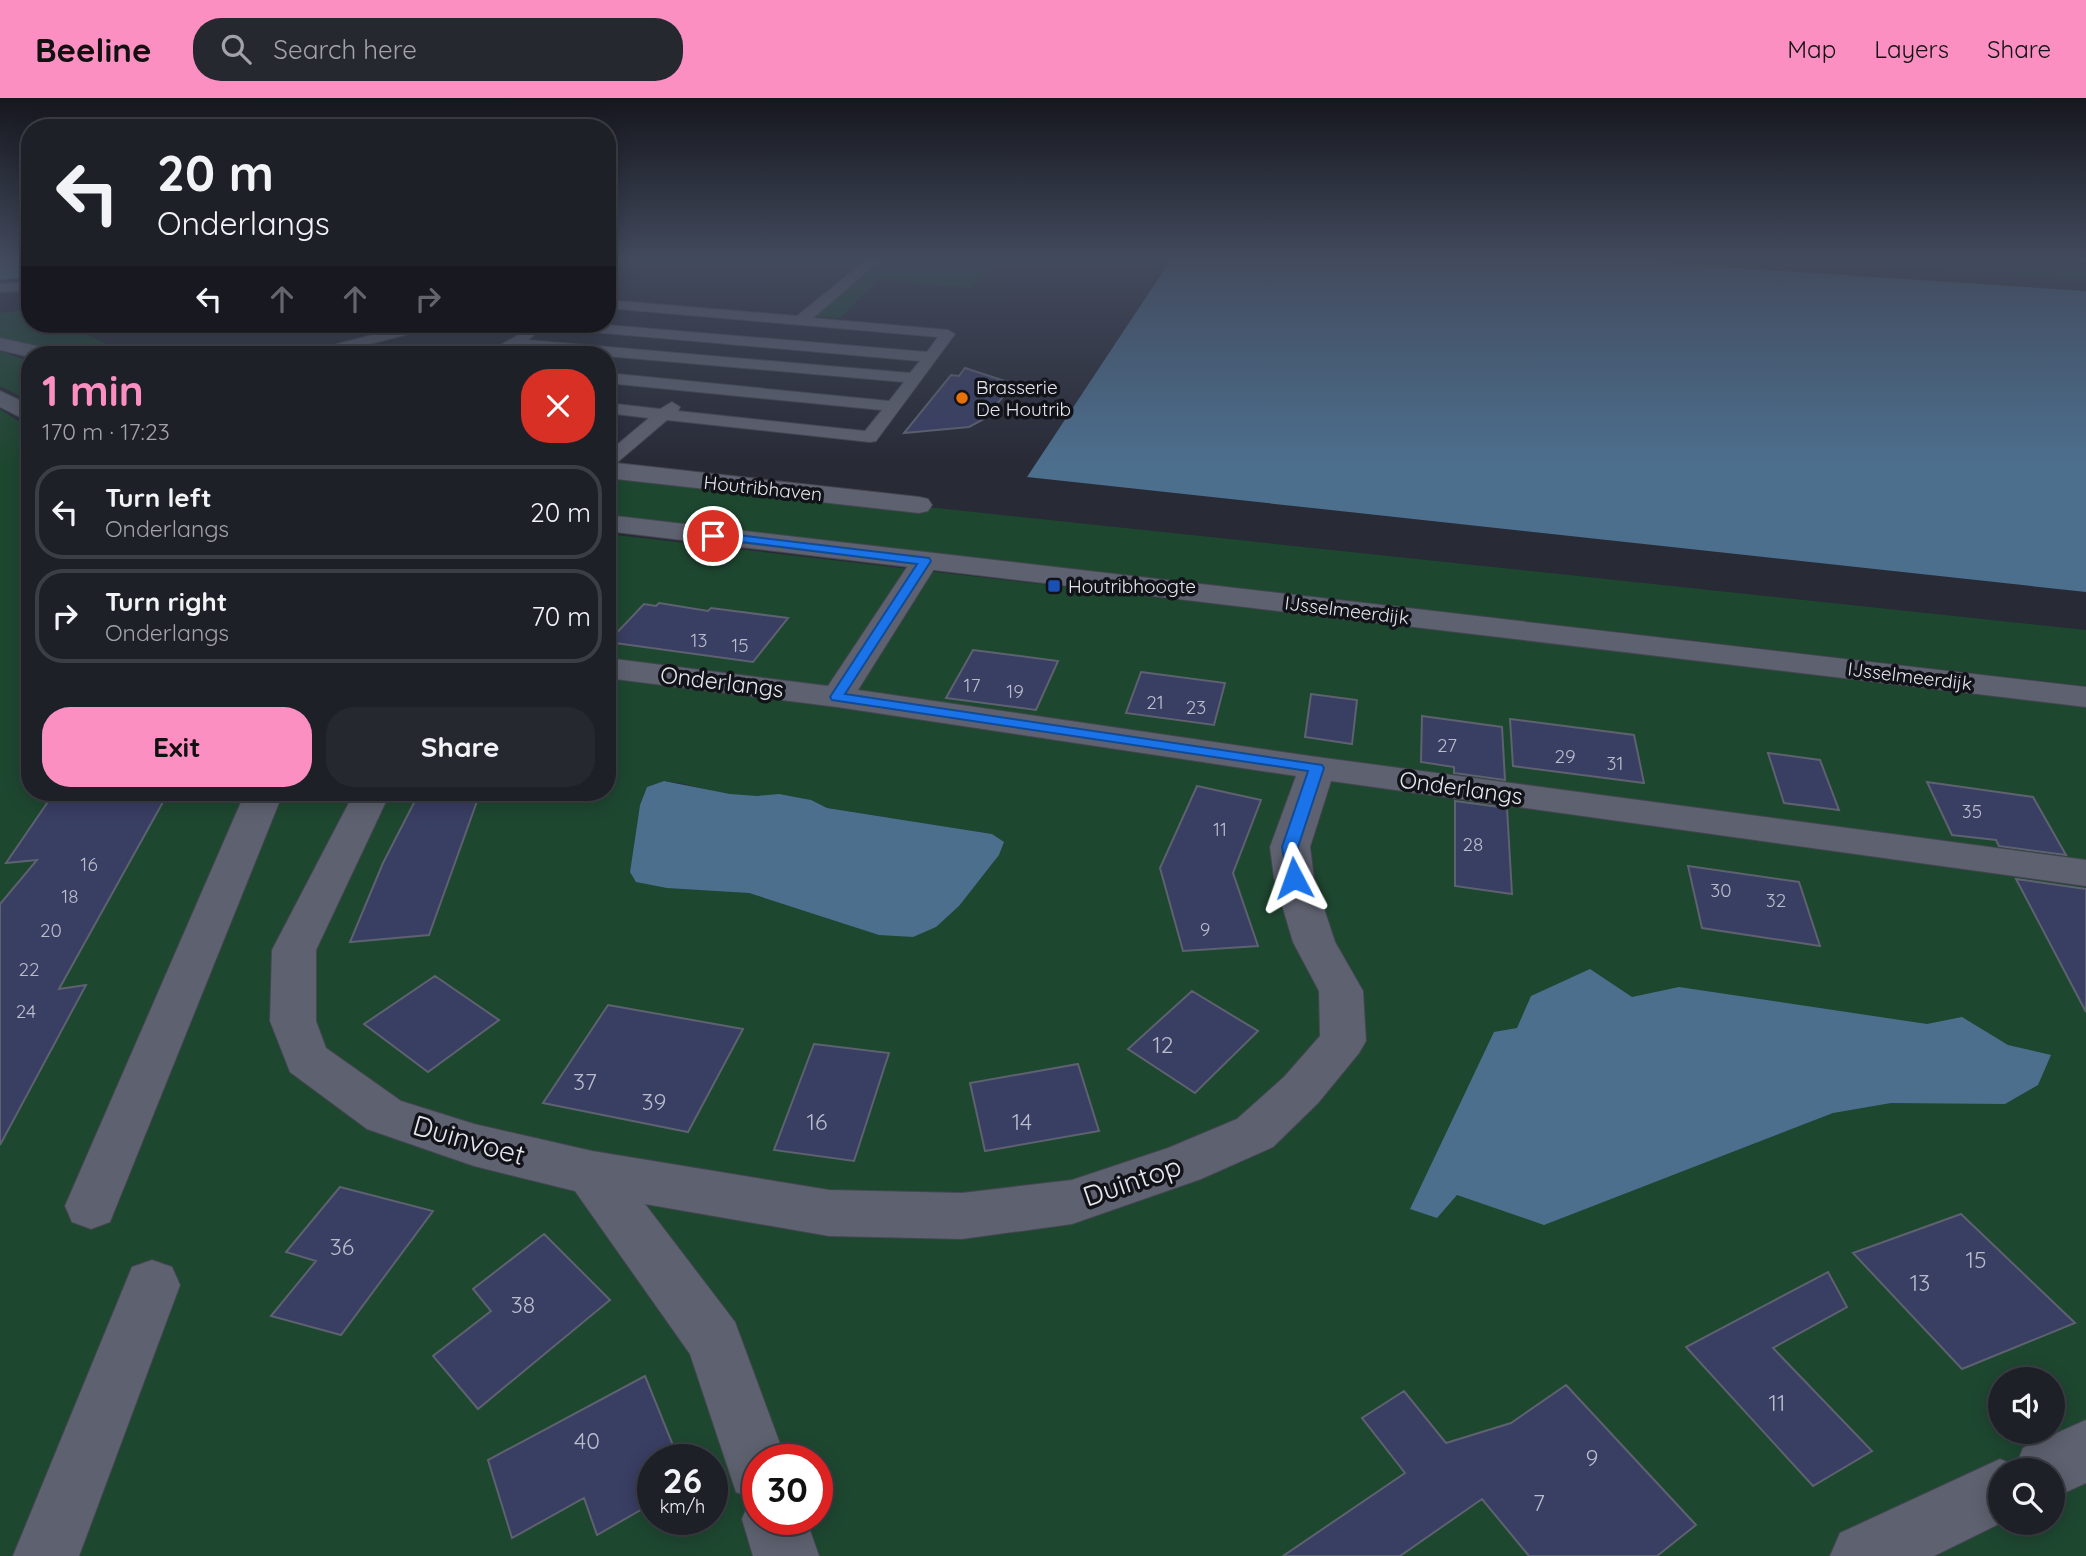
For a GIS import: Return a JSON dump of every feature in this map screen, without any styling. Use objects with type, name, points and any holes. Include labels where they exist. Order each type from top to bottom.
[{"type":"street","points":[[0,344],[21,348]]},
{"type":"street","points":[[0,398],[21,410]]},
{"type":"street","name":"Houtribhaven","points":[[616,471],[919,505]]},
{"type":"street","name":"IJsselmeerdijk","points":[[616,524],[2086,697]]},
{"type":"street","points":[[837,697],[925,561]]},
{"type":"street","name":"Onderlangs","points":[[616,669],[837,697],[1317,768],[2086,873]]},
{"type":"street","name":"Duintop","points":[[592,1173],[829,1213],[962,1216],[1072,1202],[1183,1164],[1255,1133],[1301,1090],[1343,1041],[1341,990],[1314,942],[1294,878],[1290,847],[1317,768]]},
{"type":"street","points":[[91,1206],[261,801]]},
{"type":"street","name":"Duinvoet","points":[[368,801],[295,950],[293,1021],[307,1059],[384,1115],[474,1145],[592,1173]]},
{"type":"street","points":[[592,1173],[715,1341],[749,1444]]},
{"type":"street","points":[[46,1556],[152,1285]]},
{"type":"street","points":[[2065,1461],[2086,1451]]},
{"type":"street","points":[[1863,1556],[1988,1497]]},
{"type":"street","points":[[779,1535],[786,1556]]},
{"type":"lane","points":[[616,329],[931,356]]},
{"type":"lane","points":[[616,454],[764,329]]},
{"type":"lane","points":[[616,409],[870,437],[948,334],[892,329]]},
{"type":"lane","points":[[346,346],[396,333]]},
{"type":"lane","points":[[506,346],[530,333]]},
{"type":"lane","points":[[512,343],[544,346]]},
{"type":"lane","points":[[616,353],[915,378]]},
{"type":"lane","points":[[616,380],[894,406]]},
{"type":"green space","points":[[0,329],[21,329],[21,333],[83,333],[111,346],[34,346],[0,340]]},
{"type":"green space","points":[[0,351],[21,359],[21,396],[0,386]]},
{"type":"green space","points":[[0,409],[21,423],[21,801],[616,801],[616,535],[1638,653],[2086,699],[2086,1556],[0,1556]],"holes":[[[664,781],[743,796],[801,798],[827,808],[992,834],[1003,843],[997,856],[977,882],[913,937],[879,934],[749,893],[711,890],[630,872],[640,805],[647,787]]]},
{"type":"green space","points":[[616,474],[2086,630],[2086,686],[616,516]]},
{"type":"water","points":[[1125,329],[2086,329],[2086,592],[1027,477]]},
{"type":"water","points":[[664,781],[730,794],[779,794],[811,800],[827,808],[992,834],[1004,842],[999,855],[959,906],[936,927],[913,937],[879,935],[749,893],[667,888],[636,882],[630,872],[640,805],[647,787]]},
{"type":"water","points":[[1590,969],[1632,997],[1679,987],[1927,1024],[1962,1017],[2008,1045],[2051,1055],[2038,1085],[2005,1104],[1891,1103],[1833,1113],[1544,1225],[1457,1195],[1437,1218],[1410,1209],[1494,1032],[1517,1028],[1531,996]]},
{"type":"building","points":[[965,368],[1014,384],[984,419],[969,427],[904,433],[951,375],[959,376]]},
{"type":"building","points":[[659,603],[708,611],[711,608],[788,618],[753,662],[616,643],[616,634],[644,604],[656,606]]},
{"type":"building","points":[[973,650],[1058,661],[1036,710],[946,698]]},
{"type":"building","points":[[1141,672],[1225,683],[1214,725],[1126,713]]},
{"type":"building","points":[[1311,694],[1357,700],[1352,744],[1305,737]]},
{"type":"building","points":[[1422,716],[1502,727],[1505,780],[1454,773],[1454,767],[1421,762]]},
{"type":"building","points":[[1510,719],[1634,735],[1644,783],[1513,766]]},
{"type":"building","points":[[1768,753],[1820,760],[1839,810],[1784,803]]},
{"type":"building","points":[[1927,782],[2033,797],[2066,855],[1999,846],[1996,840],[1952,835]]},
{"type":"building","points":[[1197,786],[1261,800],[1233,873],[1258,946],[1183,951],[1160,868]]},
{"type":"building","points":[[49,801],[164,801],[59,989],[86,985],[0,1145],[0,904],[37,860],[6,863]]},
{"type":"building","points":[[415,801],[477,801],[429,935],[350,942],[383,863]]},
{"type":"building","points":[[1455,801],[1507,808],[1512,894],[1455,886]]},
{"type":"building","points":[[1688,866],[1799,882],[1820,946],[1702,928]]},
{"type":"building","points":[[2016,879],[2086,889],[2086,1012]]},
{"type":"building","points":[[435,976],[499,1020],[428,1072],[364,1024]]},
{"type":"building","points":[[1192,991],[1258,1031],[1195,1093],[1128,1049]]},
{"type":"building","points":[[608,1005],[743,1029],[688,1132],[543,1103]]},
{"type":"building","points":[[814,1044],[889,1053],[854,1161],[774,1150]]},
{"type":"building","points":[[1078,1064],[1099,1131],[985,1151],[970,1083]]},
{"type":"building","points":[[340,1187],[433,1211],[341,1335],[271,1316],[316,1261],[286,1252]]},
{"type":"building","points":[[1961,1214],[2075,1323],[1962,1369],[1853,1253]]},
{"type":"building","points":[[544,1234],[610,1300],[478,1409],[433,1356],[491,1311],[473,1289]]},
{"type":"building","points":[[1828,1272],[1847,1307],[1773,1348],[1872,1451],[1813,1486],[1686,1347]]},
{"type":"building","points":[[645,1376],[673,1444],[637,1444],[637,1512],[597,1535],[584,1498],[512,1538],[488,1460]]},
{"type":"building","points":[[1566,1385],[1696,1525],[1657,1556],[1529,1556],[1482,1499],[1400,1556],[1283,1556],[1405,1473],[1362,1418],[1404,1391],[1446,1443],[1511,1423]]},
{"type":"place","name":"Brasserie De Houtrib","points":[[962,398]]},
{"type":"place","name":"Houtribhoogte","points":[[1054,586]]},
{"type":"route","points":[[713,536],[925,561],[837,697],[1317,768],[1290,847],[1294,878]]}]
